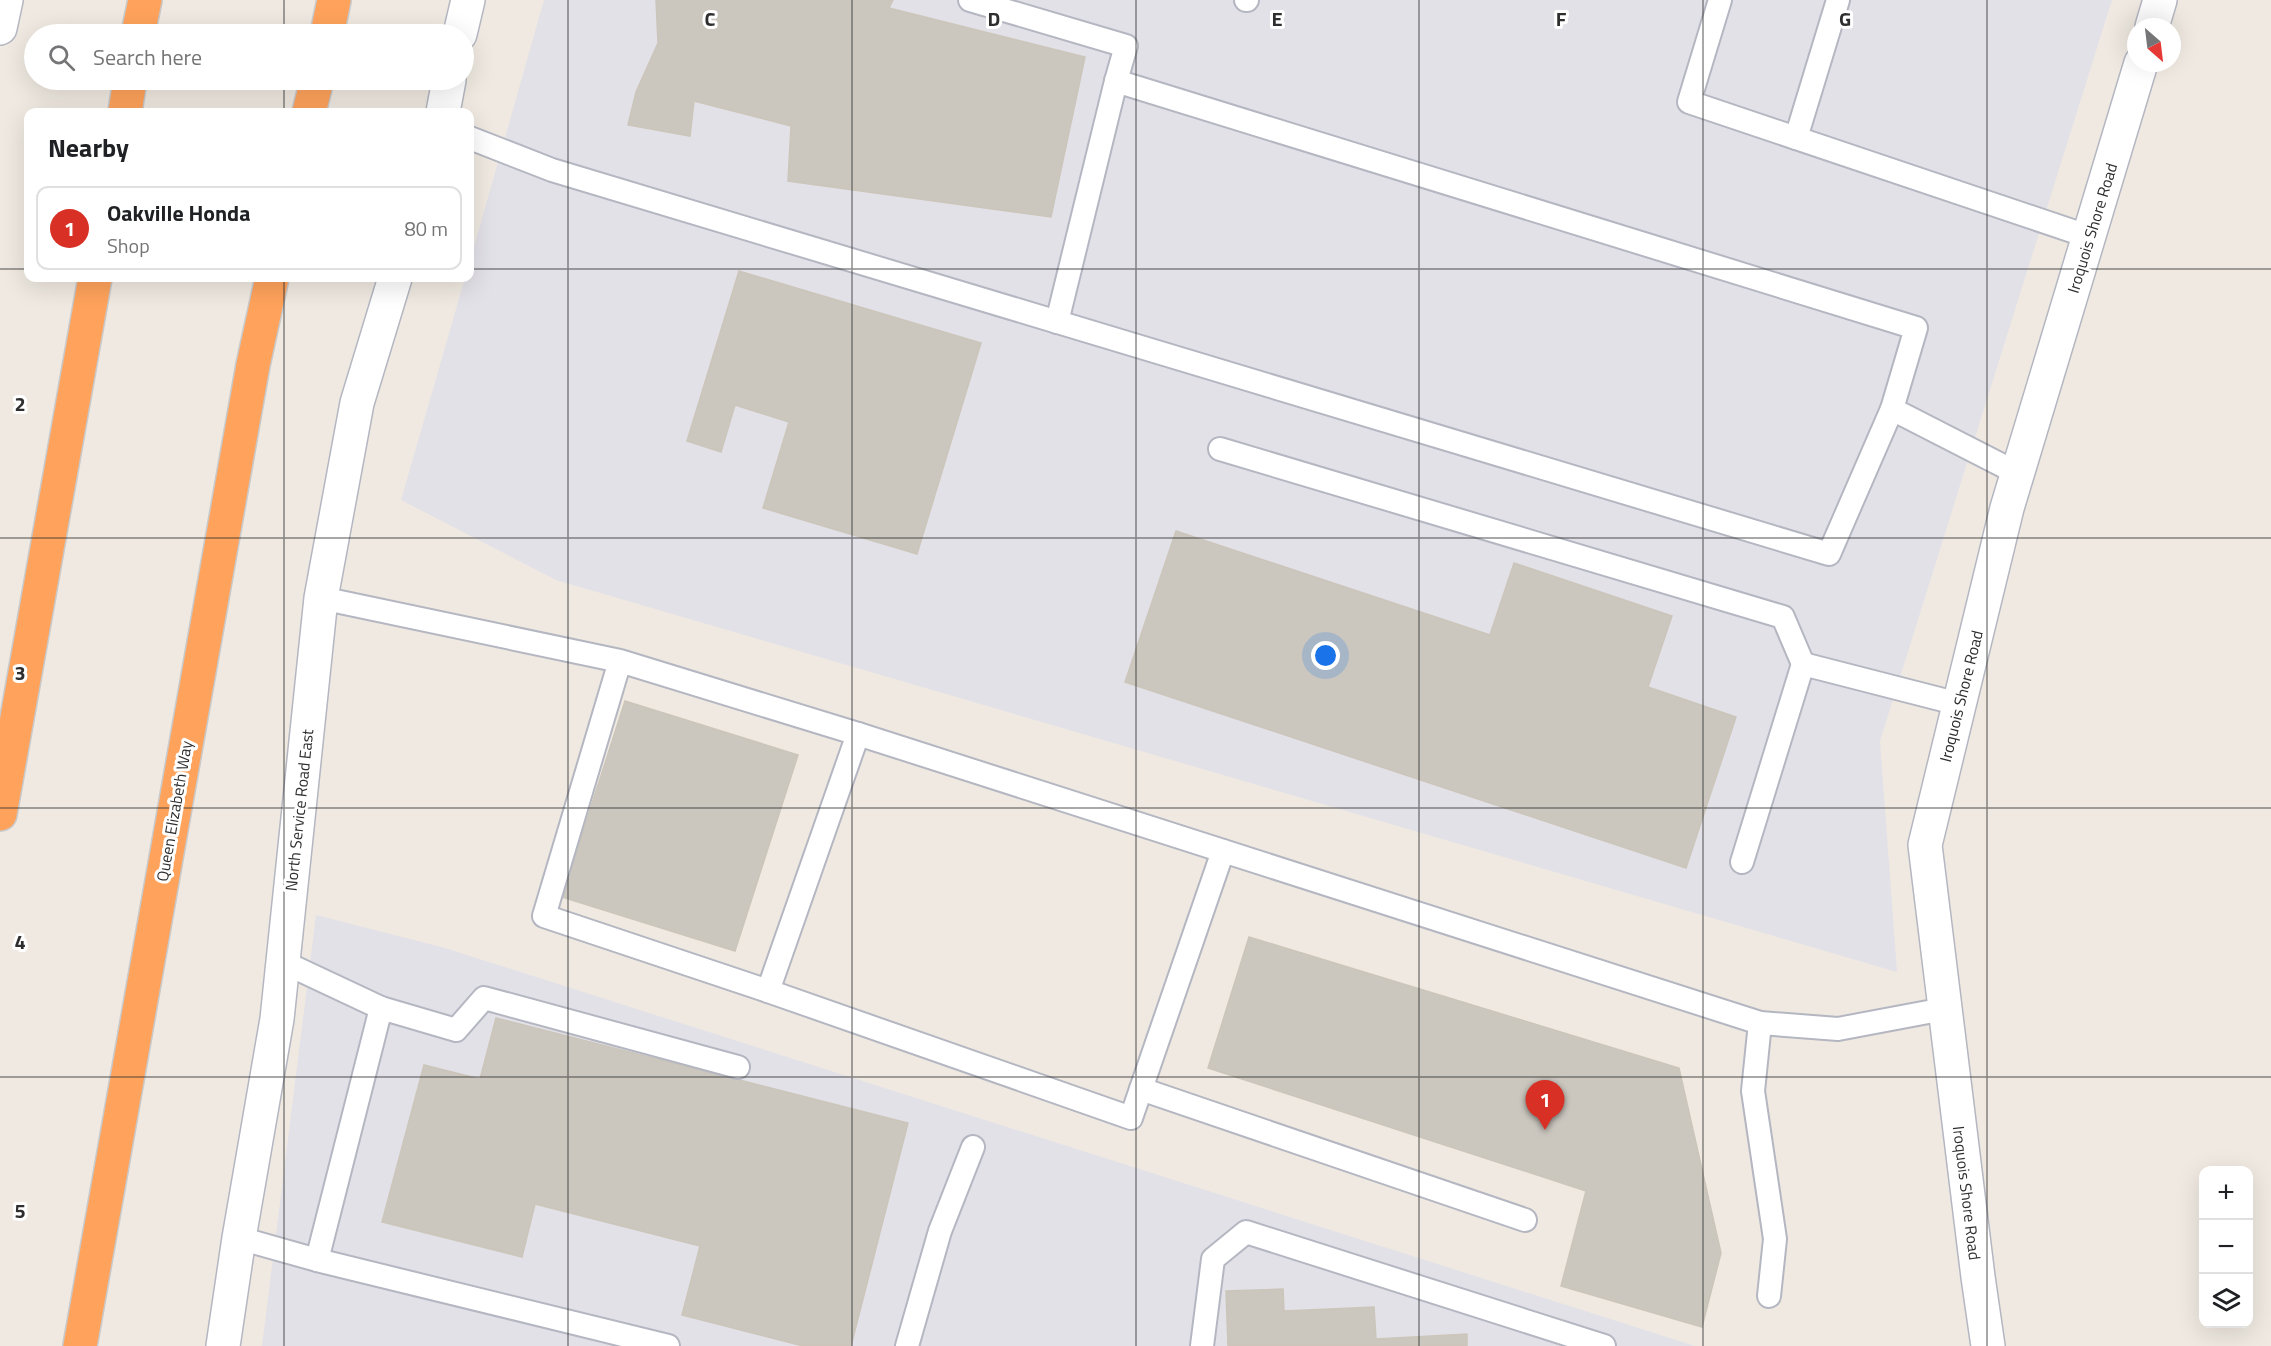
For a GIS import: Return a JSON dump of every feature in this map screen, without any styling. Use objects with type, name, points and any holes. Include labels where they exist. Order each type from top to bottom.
[{"type":"highway","points":[[140,24],[144,0]]},
{"type":"highway","points":[[329,24],[334,0]]},
{"type":"highway","points":[[125,108],[128,90]]},
{"type":"highway","points":[[310,108],[314,90]]},
{"type":"highway","points":[[0,814],[94,282]]},
{"type":"highway","name":"Queen Elizabeth Way","points":[[80,1346],[253,365],[272,282]]},
{"type":"main road","points":[[0,28],[6,0]]},
{"type":"main road","points":[[462,24],[468,0]]},
{"type":"main road","points":[[2155,18],[2160,0]]},
{"type":"main road","name":"Iroquois Shore Road","points":[[1988,1346],[1925,845],[2017,473],[2138,72]]},
{"type":"main road","points":[[443,108],[447,90]]},
{"type":"main road","name":"North Service Road East","points":[[223,1346],[239,1238],[277,1019],[321,598],[357,403],[394,282]]},
{"type":"lane","points":[[970,0],[1126,46],[1057,322]]},
{"type":"lane","points":[[1720,0],[1689,102],[2090,237]]},
{"type":"lane","points":[[1796,138],[1838,0]]},
{"type":"lane","points":[[474,140],[552,170],[1829,554],[1892,409],[1916,328],[1116,81]]},
{"type":"lane","points":[[1892,409],[2017,473]]},
{"type":"lane","points":[[1220,449],[1783,617],[1803,664],[1742,862]]},
{"type":"lane","points":[[321,598],[620,661],[858,734],[1760,1023],[1838,1029],[1944,1009]]},
{"type":"lane","points":[[620,661],[544,916],[768,991],[1131,1118],[1223,851]]},
{"type":"lane","points":[[1803,664],[1959,704]]},
{"type":"lane","points":[[768,991],[858,734]]},
{"type":"lane","points":[[283,962],[381,1008],[456,1030],[484,998],[738,1067]]},
{"type":"lane","points":[[317,1260],[381,1008]]},
{"type":"lane","points":[[1760,1023],[1753,1091],[1775,1239],[1769,1296]]},
{"type":"lane","points":[[1141,1089],[1525,1220]]},
{"type":"lane","points":[[907,1346],[940,1231],[973,1148]]},
{"type":"lane","points":[[1203,1346],[1213,1259],[1246,1232],[1604,1346]]},
{"type":"lane","points":[[239,1238],[317,1260],[668,1346]]},
{"type":"shaded area","points":[[544,0],[2112,0],[1880,741],[1897,972],[556,580],[401,500],[464,282],[474,282],[474,247]]},
{"type":"shaded area","points":[[316,915],[445,948],[1695,1346],[262,1346]]},
{"type":"building","points":[[656,0],[893,0],[889,8],[1085,57],[1051,217],[788,181],[791,126],[694,101],[690,136],[628,125],[636,92],[658,43]]},
{"type":"building","points":[[739,271],[981,343],[917,554],[763,508],[789,422],[735,405],[721,452],[687,441]]},
{"type":"building","points":[[1176,531],[1490,635],[1514,563],[1672,616],[1648,687],[1736,717],[1686,868],[1125,682]]},
{"type":"building","points":[[625,701],[798,755],[735,951],[562,897]]},
{"type":"building","points":[[1249,937],[1679,1068],[1721,1253],[1702,1327],[1561,1286],[1586,1191],[1208,1068]]},
{"type":"building","points":[[496,1018],[908,1123],[851,1346],[803,1346],[682,1315],[700,1246],[535,1204],[522,1257],[382,1222],[424,1065],[480,1079]]},
{"type":"building","points":[[1283,1289],[1284,1311],[1374,1307],[1376,1339],[1467,1334],[1467,1346],[1228,1346],[1226,1291]]},
{"type":"place","name":"Oakville Honda","points":[[1545,1130]]}]
